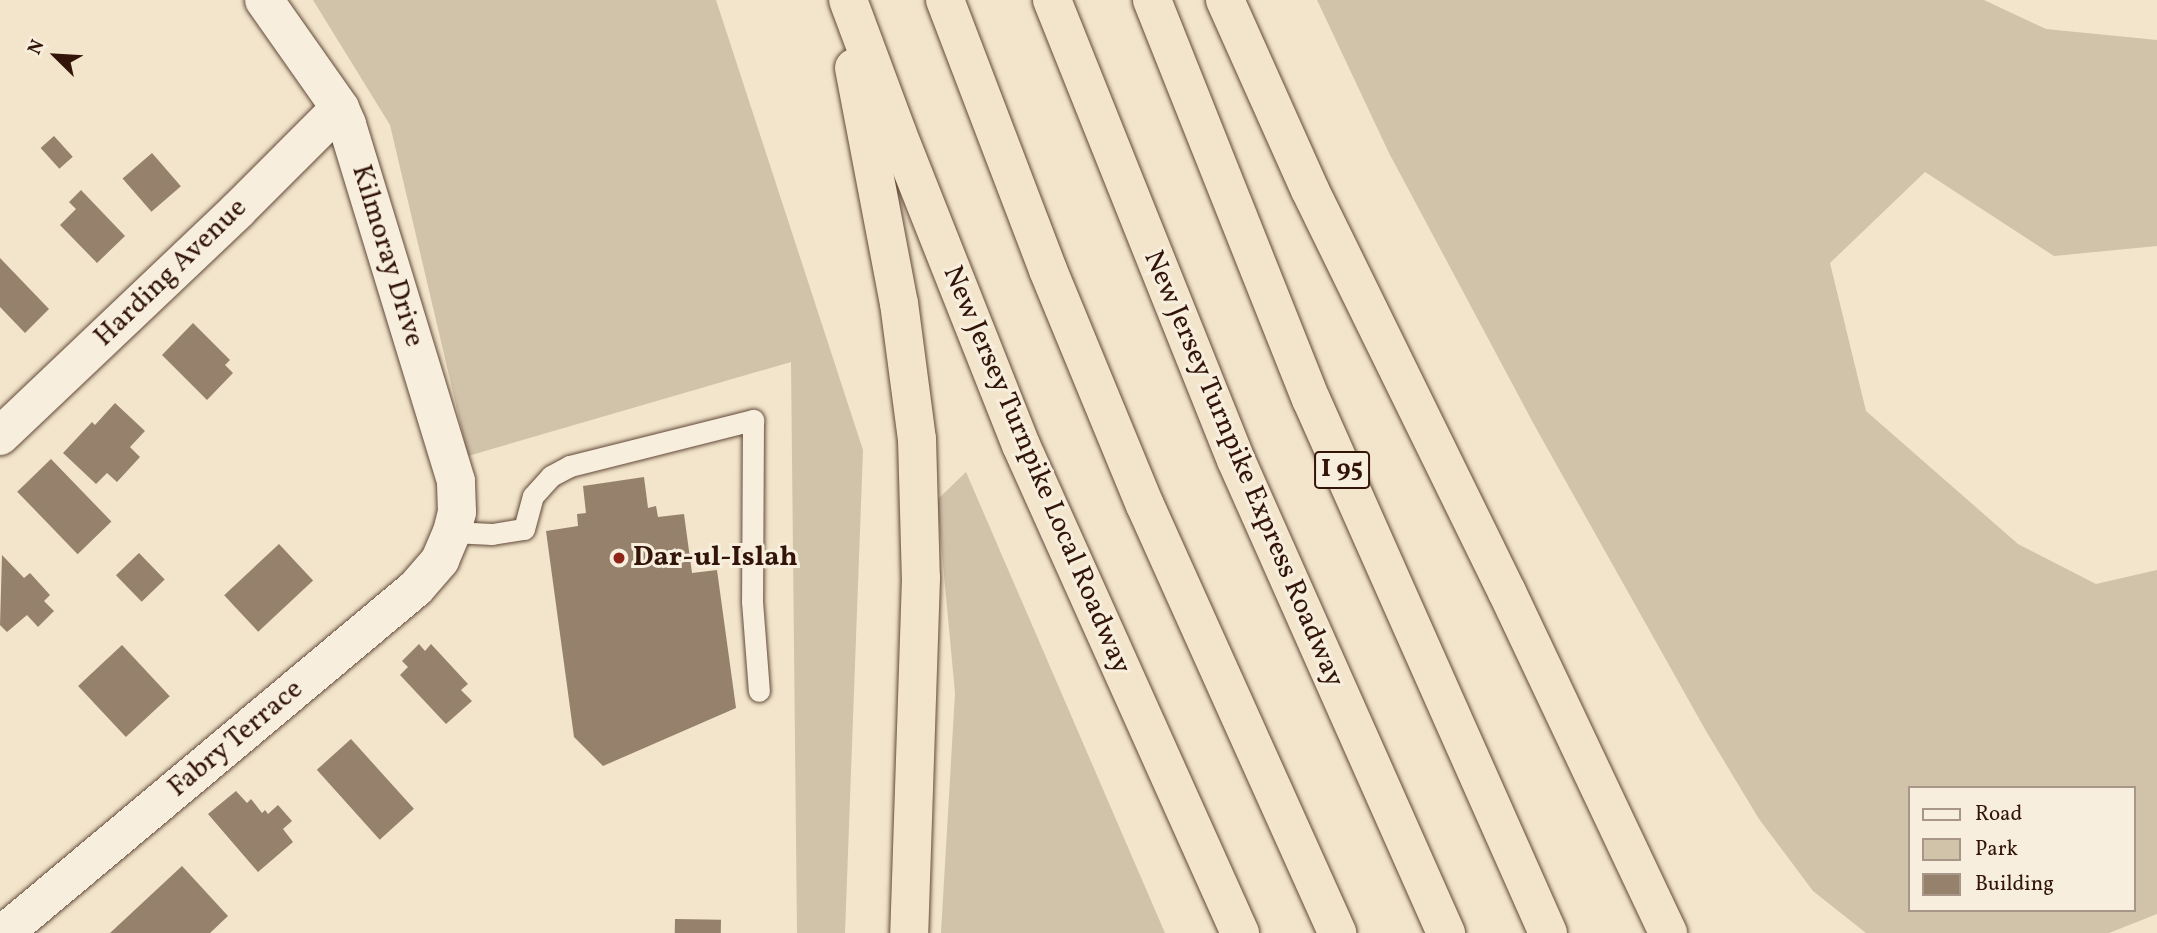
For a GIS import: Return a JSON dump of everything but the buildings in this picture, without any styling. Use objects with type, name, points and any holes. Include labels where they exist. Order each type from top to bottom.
[{"type":"highway","points":[[843,0],[899,303],[917,439],[920,578],[909,933]]},
{"type":"highway","name":"New Jersey Turnpike Local Roadway","points":[[848,0],[1021,445],[1240,933]]},
{"type":"highway","points":[[945,0],[1048,270],[1145,505],[1338,933]]},
{"type":"highway","name":"New Jersey Turnpike Express Roadway","points":[[1052,0],[1236,460],[1446,933]]},
{"type":"highway","name":"I 95","points":[[1152,0],[1311,399],[1548,933]]},
{"type":"highway","points":[[1225,0],[1310,190],[1507,592],[1668,933]]},
{"type":"street","name":"Kilmoray Drive","points":[[264,0],[340,108],[456,481],[457,512],[452,532]]},
{"type":"street","name":"Harding Avenue","points":[[0,436],[340,108]]},
{"type":"street","name":"Fabry Terrace","points":[[4,933],[416,589],[440,560],[452,532]]},
{"type":"lane","points":[[452,532],[492,534],[524,529],[533,496],[551,476],[570,466],[753,420],[752,601],[759,691]]},
{"type":"green space","points":[[313,0],[716,0],[863,450],[845,933],[797,933],[791,362],[468,456],[390,125]]},
{"type":"green space","points":[[1317,0],[1984,0],[2046,29],[2157,40],[2157,246],[2054,256],[1925,172],[1830,263],[1866,411],[2018,544],[2096,584],[2157,570],[2157,914],[2109,933],[1866,933],[1813,891],[1759,819],[1706,731],[1537,430],[1389,153]]},
{"type":"green space","points":[[966,472],[1165,933],[941,933],[955,693],[937,500]]},
{"type":"place","name":"Dar-ul-Islah","points":[[619,558]]}]
